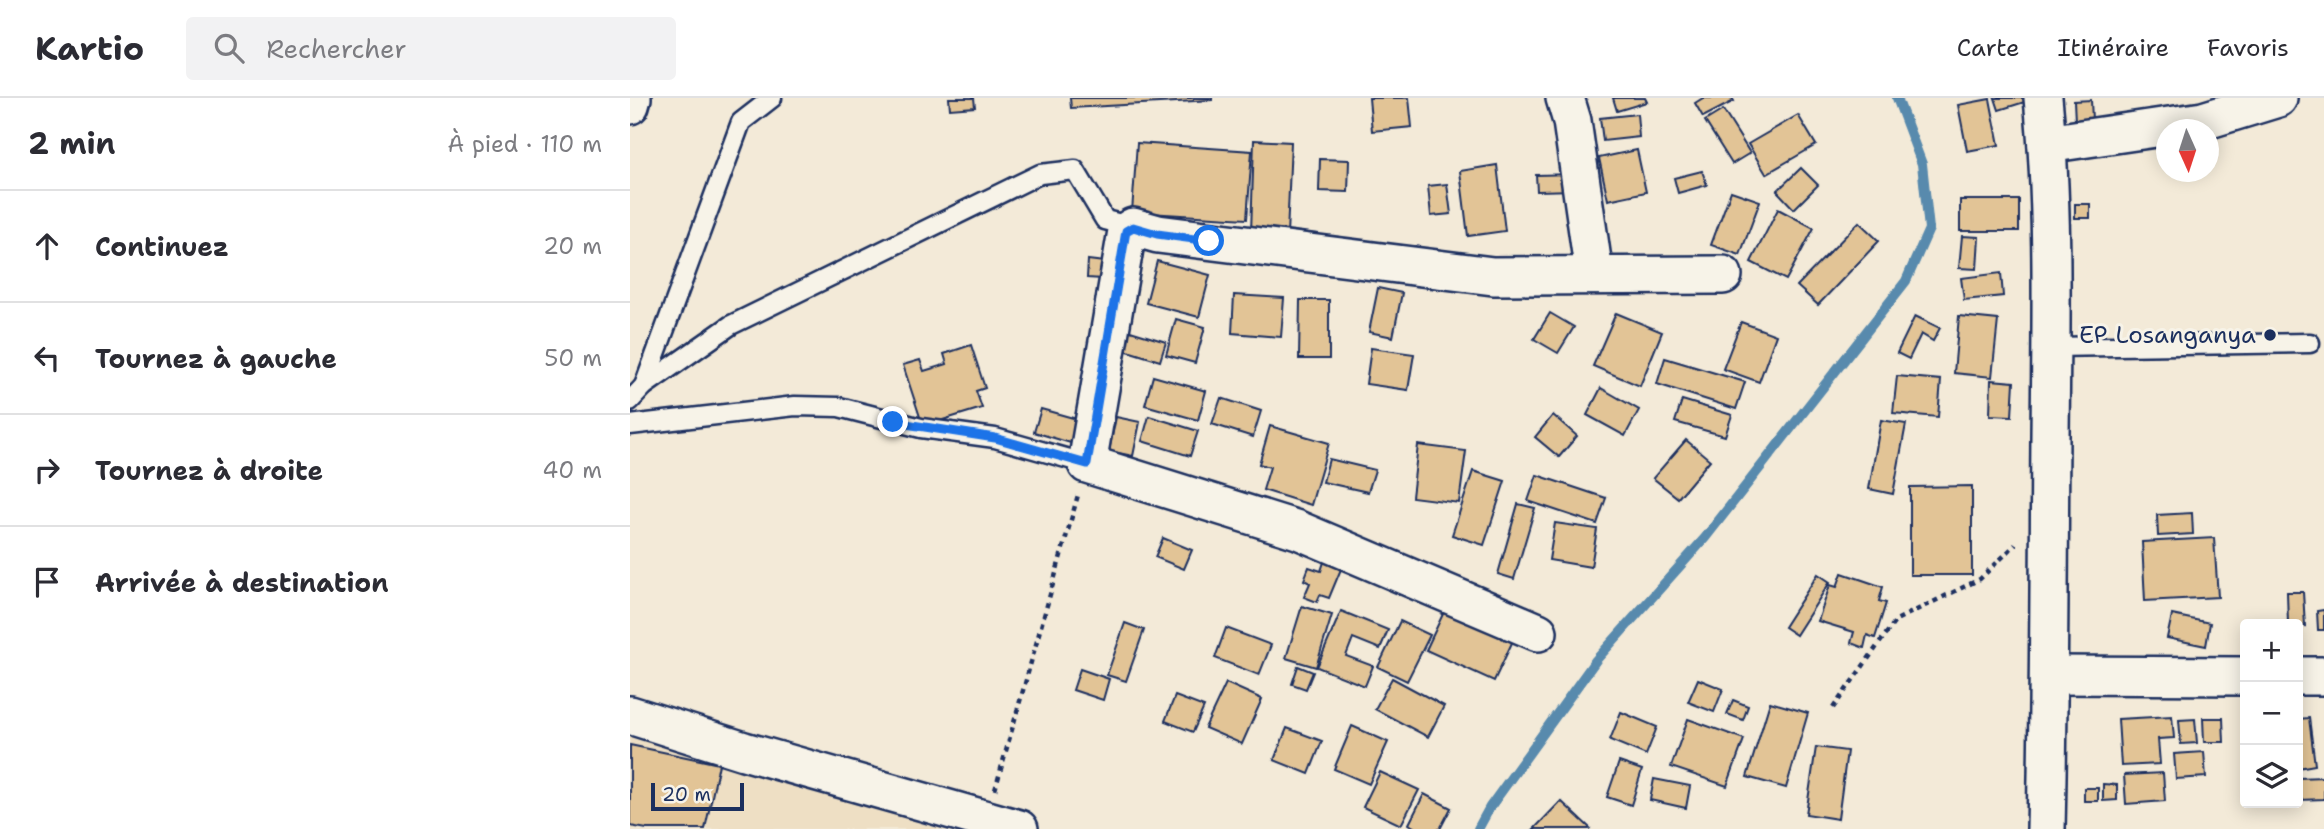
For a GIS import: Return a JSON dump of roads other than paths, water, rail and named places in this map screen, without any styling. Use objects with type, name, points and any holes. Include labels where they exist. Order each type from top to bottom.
[{"type":"street","points":[[630,105],[632,98]]},
{"type":"street","points":[[1565,98],[1572,121],[1594,274]]},
{"type":"street","points":[[2043,98],[2047,144],[2051,347],[2050,675],[2046,829]]},
{"type":"street","points":[[2047,144],[2203,121],[2278,98]]},
{"type":"street","points":[[1538,632],[1298,530],[1087,464],[1126,231],[1133,227],[1157,234],[1493,275],[1723,275]]},
{"type":"street","points":[[2050,675],[2240,676]]},
{"type":"street","points":[[2303,676],[2324,676]]},
{"type":"street","points":[[630,715],[744,751],[1003,824]]},
{"type":"lane","points":[[644,386],[741,122],[772,98]]},
{"type":"lane","points":[[630,401],[644,386],[731,325],[1040,174],[1075,170],[1105,220],[1133,227]]},
{"type":"lane","points":[[2051,347],[2310,342]]},
{"type":"lane","points":[[630,425],[795,406],[839,407],[921,428],[995,438],[1087,464]]},
{"type":"waterway","points":[[1478,829],[1490,807],[1596,660],[1705,538],[1906,281],[1929,229],[1922,164],[1897,98]]},
{"type":"place","name":"EP Losanganya","points":[[2270,335]]}]
